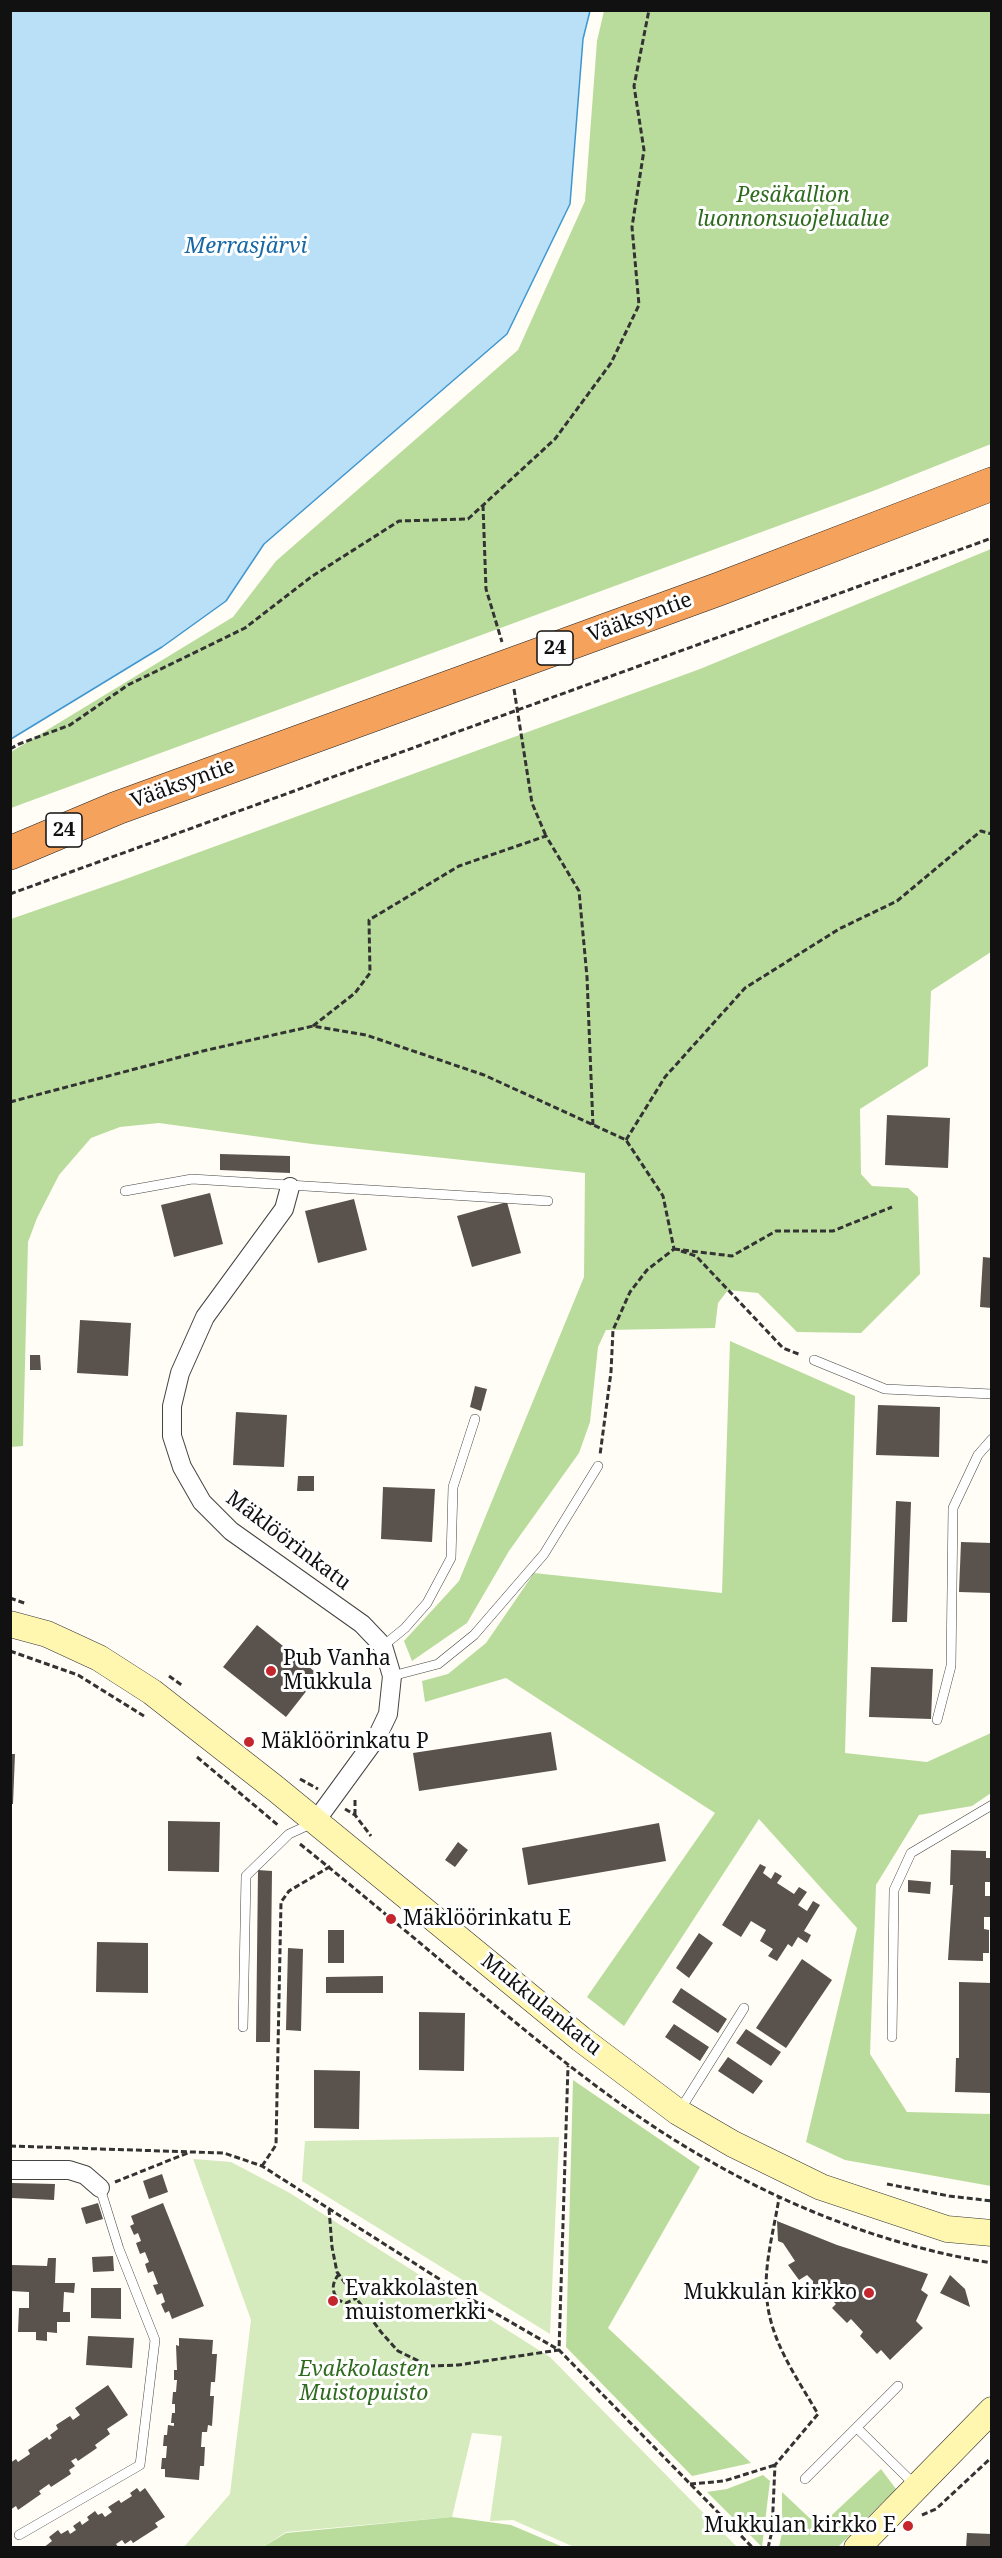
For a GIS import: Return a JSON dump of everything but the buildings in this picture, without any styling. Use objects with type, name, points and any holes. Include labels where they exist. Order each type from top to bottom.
[{"type":"highway","name":"Vääksyntie","points":[[10,853],[117,808],[719,589],[992,484]]},
{"type":"highway","name":"Vääksyntie","points":[[10,839],[117,808]]},
{"type":"street","name":"Mäklöörinkatu","points":[[290,1187],[284,1209],[205,1317],[180,1372],[172,1406],[172,1436],[182,1467],[202,1502],[231,1530],[362,1623],[383,1646],[392,1676],[388,1714],[377,1737],[315,1822]]},
{"type":"street","name":"Mukkulankatu","points":[[10,1624],[47,1634],[99,1658],[152,1692],[581,2038],[678,2112],[733,2144],[820,2187],[947,2229],[992,2233]]},
{"type":"street","points":[[10,2170],[69,2170],[85,2175],[100,2188]]},
{"type":"street","points":[[856,2547],[992,2410]]},
{"type":"lane","points":[[125,1191],[192,1179],[290,1187],[548,1201]]},
{"type":"lane","points":[[814,1360],[885,1389],[992,1394]]},
{"type":"lane","points":[[383,1646],[405,1628],[427,1603],[451,1558],[453,1487],[474,1419]]},
{"type":"lane","points":[[938,1720],[951,1666],[953,1508],[978,1455],[992,1439]]},
{"type":"lane","points":[[392,1676],[438,1664],[474,1635],[544,1554],[598,1466]]},
{"type":"lane","points":[[892,2037],[894,1890],[911,1853],[992,1805]]},
{"type":"lane","points":[[243,2027],[246,1876],[289,1834],[315,1822]]},
{"type":"lane","points":[[678,2112],[744,2008]]},
{"type":"lane","points":[[19,2535],[140,2465],[155,2340],[119,2249],[100,2188]]},
{"type":"lane","points":[[805,2480],[897,2386]]},
{"type":"lane","points":[[857,2428],[916,2487]]},
{"type":"path","points":[[10,749],[70,725],[128,685],[245,628],[311,577],[399,521],[468,519],[555,439],[611,363],[639,305],[632,227],[644,150],[634,86],[649,10]]},
{"type":"path","points":[[10,894],[992,538]]},
{"type":"path","points":[[626,1140],[664,1077],[745,988],[839,928],[897,901],[981,831],[992,834]]},
{"type":"path","points":[[313,1026],[356,993],[370,972],[369,920],[459,866],[546,836],[579,891],[587,977],[593,1126]]},
{"type":"path","points":[[10,1102],[203,1051],[313,1026],[366,1035],[484,1075],[626,1140],[663,1196],[674,1249]]},
{"type":"path","points":[[598,1466],[611,1372],[613,1330],[630,1292],[647,1270],[674,1249],[732,1256],[776,1231],[833,1231],[892,1207]]},
{"type":"path","points":[[674,1249],[696,1256],[783,1348],[814,1360]]},
{"type":"path","points":[[10,1598],[30,1605]]},
{"type":"path","points":[[10,1651],[78,1674],[153,1722]]},
{"type":"path","points":[[165,1673],[191,1693]]},
{"type":"path","points":[[189,1751],[330,1868]]},
{"type":"path","points":[[294,1777],[309,1782],[355,1815],[366,1832],[374,1839]]},
{"type":"path","points":[[262,2166],[276,2145],[281,1902],[289,1891],[330,1868],[366,1832]]},
{"type":"path","points":[[559,2350],[568,2066]]},
{"type":"path","points":[[10,2146],[224,2152],[262,2166],[469,2298],[559,2350],[753,2547]]},
{"type":"path","points":[[100,2188],[191,2151]]},
{"type":"path","points":[[881,2182],[949,2196],[992,2200]]},
{"type":"path","points":[[690,2484],[724,2481],[775,2465],[818,2414],[789,2366],[772,2330],[766,2298],[769,2259],[779,2198]]},
{"type":"path","points":[[329,2209],[332,2247],[339,2274],[381,2332],[398,2351],[429,2366],[458,2365],[559,2350]]},
{"type":"path","points":[[339,2274],[333,2282],[333,2291],[338,2300],[346,2303],[357,2298]]},
{"type":"path","points":[[916,2517],[936,2509],[992,2457]]},
{"type":"path","points":[[768,2547],[772,2531],[775,2465]]},
{"type":"green space","name":"Pesäkallion luonnonsuojelualue","points":[[604,11],[991,11],[991,444],[873,491],[11,808],[11,752],[233,617],[276,561],[518,350],[585,201],[597,41]]},
{"type":"green space","points":[[991,549],[991,952],[931,991],[928,1066],[860,1109],[861,1174],[872,1186],[908,1188],[918,1197],[920,1274],[861,1333],[797,1332],[758,1293],[728,1290],[718,1303],[715,1328],[606,1330],[598,1347],[590,1422],[579,1453],[509,1551],[467,1623],[412,1661],[404,1641],[459,1581],[584,1277],[585,1173],[312,1144],[159,1123],[120,1127],[91,1138],[59,1175],[37,1218],[28,1242],[23,1446],[11,1447],[11,919],[700,669]]},
{"type":"green space","points":[[730,1341],[855,1396],[845,1753],[927,1762],[991,1733],[991,1793],[972,1806],[919,1815],[876,1885],[870,2054],[907,2112],[991,2114],[991,2186],[845,2160],[806,2142],[857,1928],[759,1819],[624,2026],[587,1997],[715,1813],[506,1678],[425,1702],[422,1681],[448,1674],[486,1643],[534,1573],[722,1593]]},
{"type":"green space","points":[[573,2080],[700,2167],[608,2328],[751,2463],[692,2476],[566,2347]]},
{"type":"green space","points":[[559,2137],[550,2334],[302,2181],[305,2141]]},
{"type":"green space","name":"Evakkolasten Muistopuisto","points":[[193,2159],[231,2162],[288,2192],[550,2357],[737,2547],[574,2547],[513,2520],[490,2521],[502,2436],[472,2433],[452,2517],[286,2532],[263,2547],[183,2548],[230,2494],[251,2320]]},
{"type":"green space","points":[[881,2469],[896,2489],[838,2547],[779,2547],[782,2533],[782,2492],[819,2527]]},
{"type":"green space","points":[[763,2475],[770,2481],[762,2547],[707,2492],[727,2489]]},
{"type":"green space","points":[[452,2517],[511,2525],[563,2547],[263,2547],[286,2533]]},
{"type":"water","name":"Merrasjärvi","points":[[11,10],[590,11],[583,39],[570,204],[507,334],[264,544],[226,601],[162,647],[11,739]]},
{"type":"place","name":"Pub Vanha Mukkula","points":[[271,1671]]},
{"type":"place","name":"Mäklöörinkatu P","points":[[249,1742]]},
{"type":"place","name":"Mäklöörinkatu E","points":[[391,1919]]},
{"type":"place","name":"Mukkulan kirkko","points":[[869,2293]]},
{"type":"place","name":"Evakkolasten muistomerkki","points":[[333,2301]]},
{"type":"place","name":"Mukkulan kirkko E","points":[[908,2526]]}]
